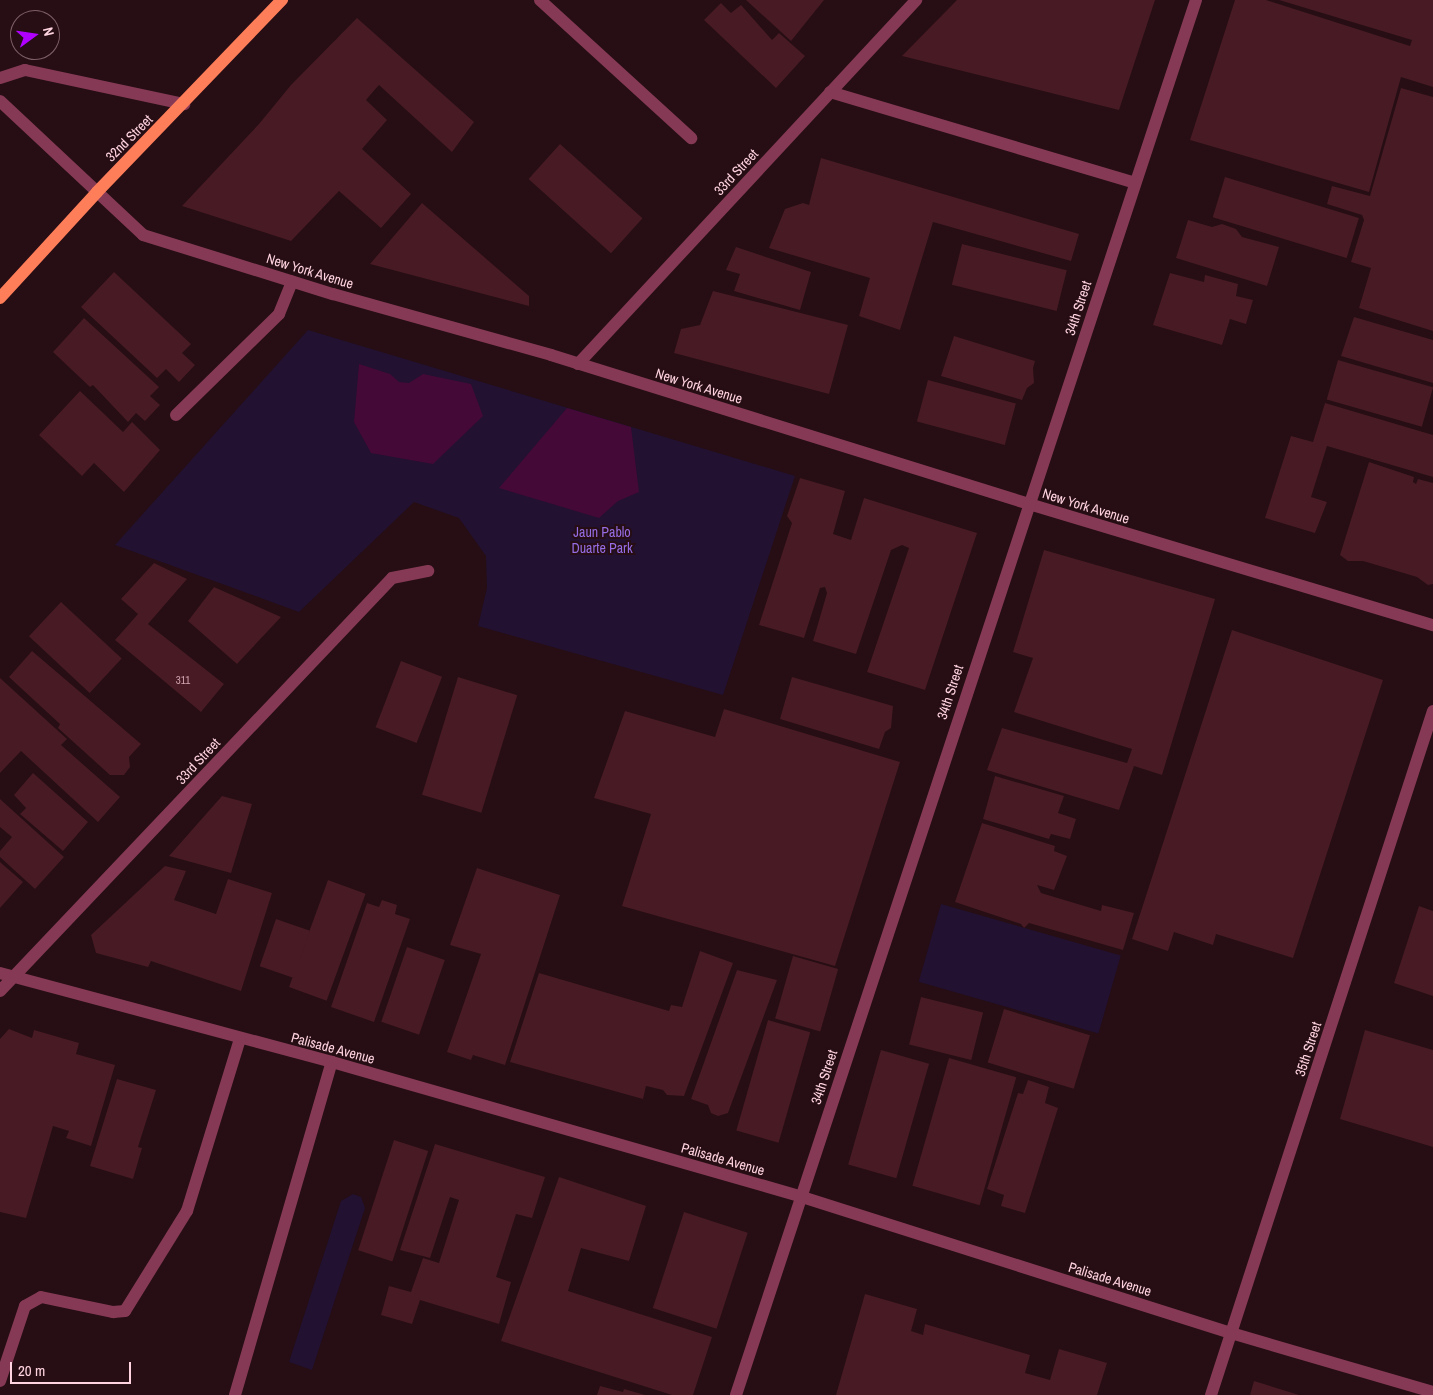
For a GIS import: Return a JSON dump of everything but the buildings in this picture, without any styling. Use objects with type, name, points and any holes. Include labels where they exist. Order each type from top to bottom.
[{"type":"main road","name":"32nd Street","points":[[0,298],[97,192],[184,104],[282,0]]},
{"type":"street","points":[[540,0],[691,138]]},
{"type":"street","name":"33rd Street","points":[[578,364],[916,0]]},
{"type":"street","name":"34th Street","points":[[736,1395],[799,1196],[1196,0]]},
{"type":"street","points":[[0,78],[25,70],[184,104]]},
{"type":"street","points":[[830,92],[1135,183]]},
{"type":"street","name":"New York Avenue","points":[[0,101],[143,236],[292,282],[578,364],[1029,504],[1433,625]]},
{"type":"street","points":[[176,415],[279,314],[292,282]]},
{"type":"street","name":"33rd Street","points":[[0,991],[392,578],[428,571]]},
{"type":"street","name":"35th Street","points":[[1211,1395],[1433,712]]},
{"type":"street","name":"Palisade Avenue","points":[[0,972],[240,1040],[332,1062],[799,1196],[1231,1333],[1433,1392]]},
{"type":"street","points":[[0,1380],[25,1306],[41,1297],[113,1312],[125,1311],[187,1211],[240,1040]]},
{"type":"street","points":[[235,1395],[332,1062]]},
{"type":"green space","name":"Jaun Pablo Duarte Park","points":[[308,330],[795,476],[723,695],[478,626],[487,588],[486,556],[459,518],[414,502],[299,612],[115,545]]},
{"type":"green space","points":[[941,904],[1121,956],[1098,1033],[919,982]]},
{"type":"green space","points":[[353,1194],[361,1197],[365,1208],[312,1370],[289,1362],[341,1201]]},
{"type":"shaded area","points":[[359,364],[390,374],[399,382],[409,383],[423,374],[471,384],[483,416],[433,464],[371,453],[354,422]]},
{"type":"shaded area","points":[[567,408],[631,427],[639,492],[618,501],[599,518],[499,488]]}]
